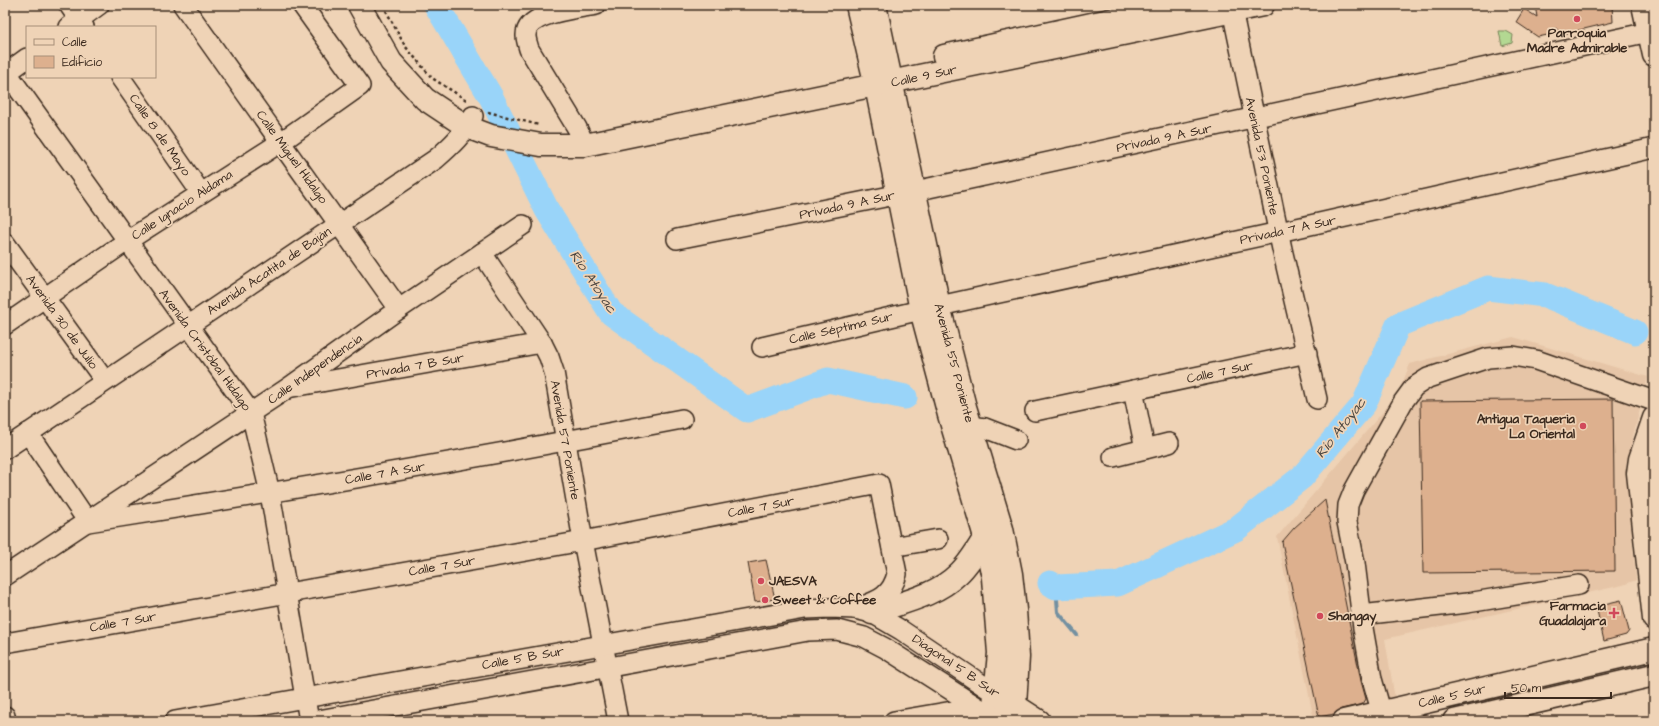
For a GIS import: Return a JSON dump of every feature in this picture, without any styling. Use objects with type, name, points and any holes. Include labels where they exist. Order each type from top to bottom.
[{"type":"main road","points":[[359,5],[391,62],[424,99],[479,119]]},
{"type":"main road","points":[[373,5],[401,55],[426,84],[431,89],[479,119]]},
{"type":"main road","name":"Avenida 55 Poniente","points":[[857,5],[882,77]]},
{"type":"main road","name":"Avenida 55 Poniente","points":[[875,5],[882,77],[930,308],[949,415],[985,537],[993,578],[997,611],[999,653],[996,694]]},
{"type":"main road","name":"Calle 9 Sur","points":[[882,77],[1179,5]]},
{"type":"main road","name":"Calle 9 Sur","points":[[479,119],[541,134],[583,140],[882,77],[1231,8],[1263,5]]},
{"type":"main road","points":[[1643,5],[1654,55]]},
{"type":"main road","name":"Avenida 55 Poniente","points":[[930,308],[971,426],[1002,529],[1011,574],[1018,657],[1000,714]]},
{"type":"main road","points":[[1654,418],[1640,459],[1638,472],[1654,619]]},
{"type":"main road","points":[[863,611],[926,594],[946,584],[970,561],[985,537]]},
{"type":"main road","name":"Calle 5 Sur","points":[[1344,721],[1382,717],[1654,649]]},
{"type":"main road","name":"Calle 5 Sur","points":[[1454,721],[1654,675]]},
{"type":"main road","name":"Diagonal 5 B Sur","points":[[996,694],[1000,714],[1039,721]]},
{"type":"street","points":[[75,20],[99,5]]},
{"type":"street","name":"Calle Miguel Hidalgo","points":[[183,5],[399,309]]},
{"type":"street","name":"Calle Ignacio Aldama","points":[[5,325],[127,241],[281,142],[360,86],[302,5]]},
{"type":"street","points":[[583,140],[529,49],[526,36],[530,23],[542,16],[596,5]]},
{"type":"street","name":"Avenida 53 Poniente","points":[[1231,8],[1317,400]]},
{"type":"street","name":"Privada 9 A Sur","points":[[678,239],[906,193],[1649,32]]},
{"type":"street","points":[[6,72],[26,59]]},
{"type":"street","name":"Avenida Cristóbal Hidalgo","points":[[6,72],[251,413],[270,493],[286,594],[309,721]]},
{"type":"street","name":"Calle 8 de Mayo","points":[[121,78],[201,193]]},
{"type":"street","name":"Avenida Acatita de Baján","points":[[5,449],[436,159],[452,146],[479,119]]},
{"type":"street","name":"Privada 7 A Sur","points":[[930,308],[1654,148]]},
{"type":"street","name":"Calle Independencia","points":[[5,576],[288,388],[399,309],[523,225]]},
{"type":"street","name":"Avenida 30 de Julio","points":[[5,243],[105,381]]},
{"type":"street","name":"Avenida 57 Poniente","points":[[482,254],[542,343],[554,372],[583,541],[618,721]]},
{"type":"street","name":"Calle Séptima Sur","points":[[762,347],[930,308]]},
{"type":"street","name":"Privada 7 B Sur","points":[[288,388],[542,343]]},
{"type":"street","name":"Calle 7 Sur","points":[[1035,411],[1307,353]]},
{"type":"street","points":[[1382,717],[1372,679],[1362,622],[1355,563],[1348,522],[1348,505],[1354,490],[1402,402],[1414,387],[1428,378],[1488,358],[1513,356],[1536,360],[1654,401]]},
{"type":"street","points":[[1133,390],[1145,449]]},
{"type":"street","name":"Calle 7 A Sur","points":[[88,522],[270,493],[682,419]]},
{"type":"street","points":[[971,426],[985,428],[1016,440]]},
{"type":"street","points":[[28,433],[88,522]]},
{"type":"street","points":[[1113,457],[1169,443]]},
{"type":"street","name":"Calle 7 Sur","points":[[5,643],[583,541],[879,484],[892,547]]},
{"type":"street","points":[[863,611],[888,594],[894,585],[897,574],[892,547],[938,538]]},
{"type":"street","points":[[1362,622],[1466,603],[1579,585]]},
{"type":"street","name":"Calle 5 B Sur","points":[[175,721],[805,609],[830,608],[863,611]]},
{"type":"street","name":"Diagonal 5 B Sur","points":[[863,611],[901,630],[996,694]]},
{"type":"street","name":"Calle 5 B Sur","points":[[313,721],[808,631],[836,630],[864,637]]},
{"type":"street","name":"Diagonal 5 B Sur","points":[[864,637],[886,648],[1000,714]]},
{"type":"street","points":[[894,721],[1000,714]]},
{"type":"street","points":[[5,716],[6,721]]},
{"type":"path","points":[[383,5],[405,46],[432,78],[479,119],[541,134]]},
{"type":"shaded area","points":[[1513,337],[1648,377],[1626,465],[1636,580],[1623,585],[1385,639],[1395,699],[1314,720],[1277,537],[1398,394],[1410,364]]},
{"type":"green space","points":[[1499,31],[1506,31],[1513,35],[1512,43],[1502,46]]},
{"type":"building","name":"Parroquia Madre Admirable","points":[[1535,5],[1612,5],[1613,22],[1563,34],[1555,28],[1552,34],[1538,37],[1516,22],[1524,9],[1537,17]]},
{"type":"building","points":[[1613,399],[1615,571],[1423,573],[1420,401]]},
{"type":"building","points":[[1325,500],[1361,681],[1366,699],[1363,704],[1341,709],[1334,714],[1319,717],[1282,542],[1294,528]]},
{"type":"building","name":"JAESVA","points":[[766,560],[775,599],[755,602],[748,563]]},
{"type":"building","points":[[1621,600],[1629,631],[1626,635],[1604,641],[1596,606]]},
{"type":"waterway","name":"Río Atoyac","points":[[436,5],[491,97],[547,210],[611,313],[747,410],[828,380],[905,397]]},
{"type":"waterway","name":"Río Atoyac","points":[[1050,583],[1056,587],[1118,584],[1236,529],[1302,477],[1364,404],[1398,325],[1488,288],[1545,295],[1635,332]]},
{"type":"waterway","points":[[1056,587],[1058,612],[1077,635]]},
{"type":"place","name":"Parroquia Madre Admirable","points":[[1577,19]]},
{"type":"place","name":"Antigua Taqueria La Oriental","points":[[1583,426]]},
{"type":"place","name":"JAESVA","points":[[761,581]]},
{"type":"place","name":"Sweet & Coffee","points":[[765,600]]},
{"type":"place","name":"Farmacia Guadalajara","points":[[1614,613]]},
{"type":"place","name":"Shangay","points":[[1320,616]]}]
